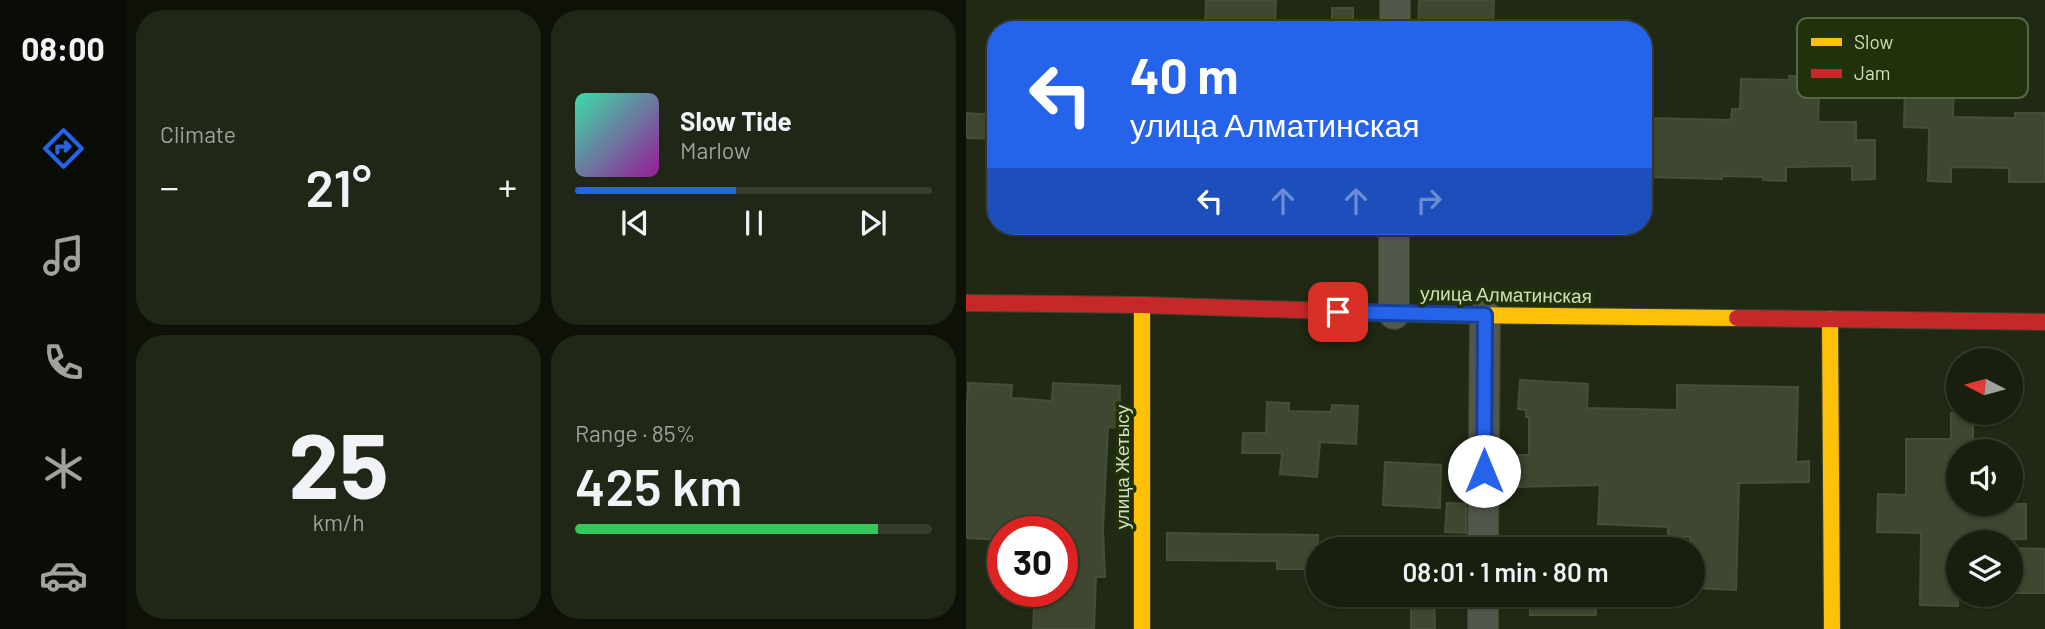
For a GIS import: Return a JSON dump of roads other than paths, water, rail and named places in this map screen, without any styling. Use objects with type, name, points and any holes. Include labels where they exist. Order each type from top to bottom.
[{"type":"street","points":[[1395,0],[1395,21]]},
{"type":"street","points":[[1394,235],[1394,314]]},
{"type":"street","name":"улица Алматинская","points":[[966,303],[1142,305],[1394,314],[2045,322]]},
{"type":"street","name":"улица Жетысу","points":[[1142,305],[1142,629]]},
{"type":"street","points":[[1483,537],[1485,315]]},
{"type":"street","points":[[1830,320],[1832,629]]},
{"type":"street","points":[[1483,607],[1483,629]]}]
